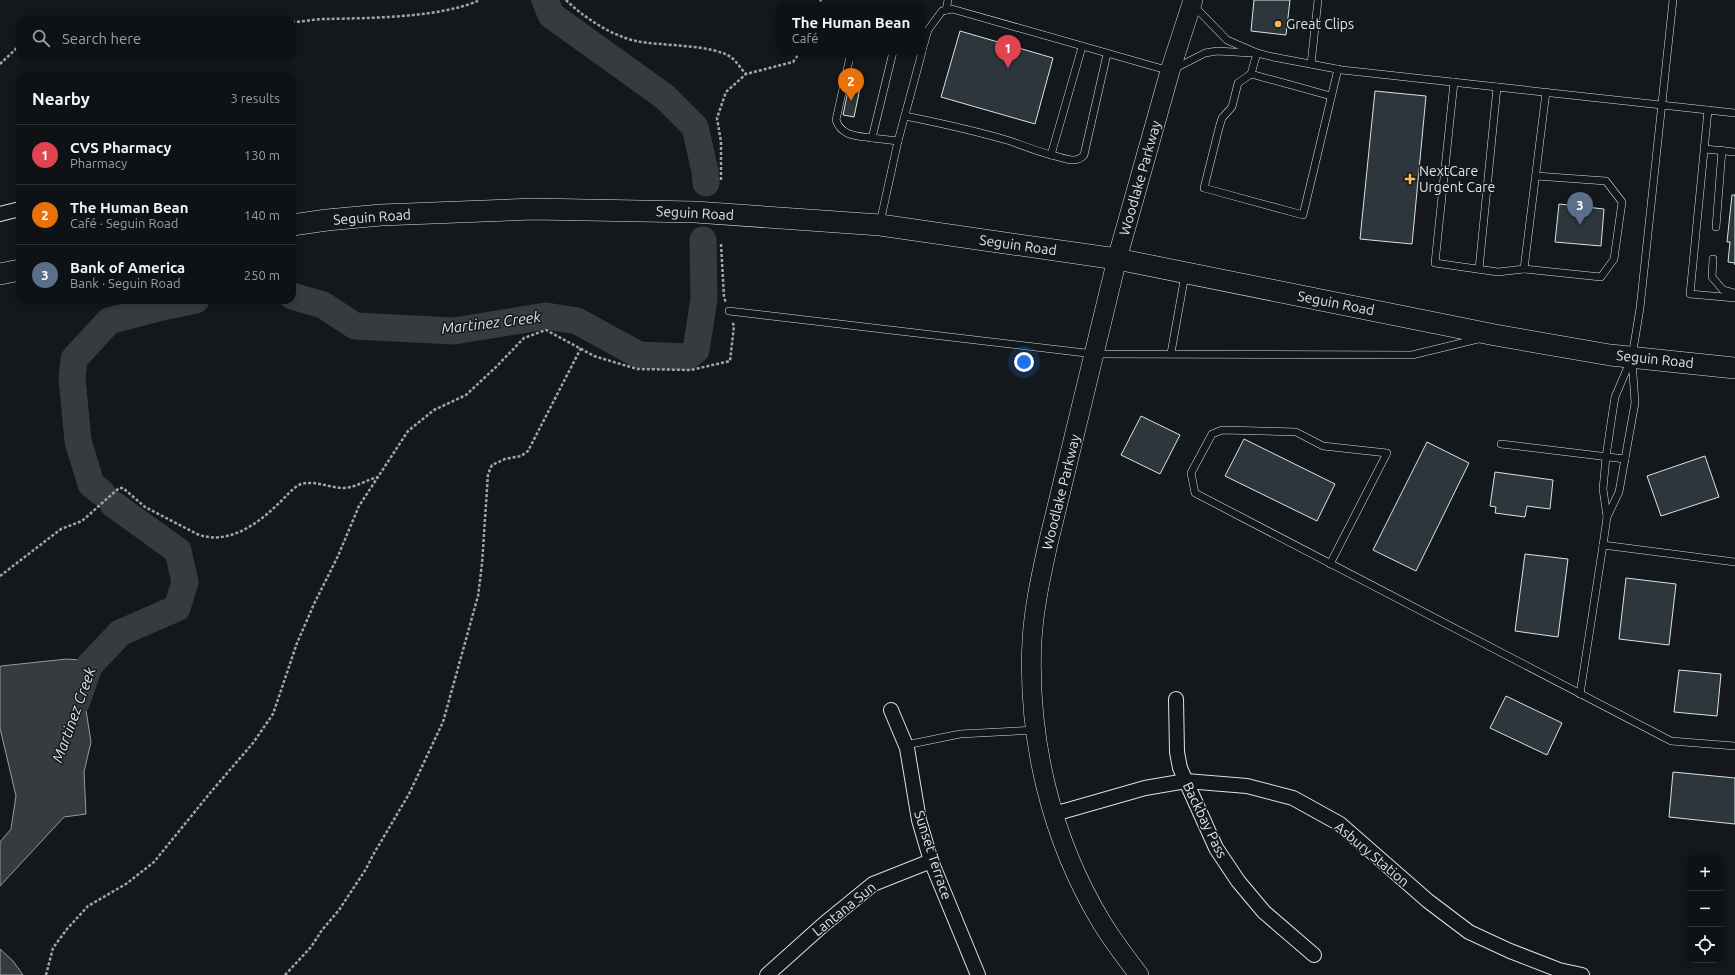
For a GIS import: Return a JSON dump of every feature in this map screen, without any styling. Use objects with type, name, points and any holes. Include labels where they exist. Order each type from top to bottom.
[{"type":"main road","name":"Seguin Road","points":[[296,222],[381,215],[539,209],[695,212],[880,225],[1117,259],[1495,335],[1610,355],[1735,368]]},
{"type":"main road","points":[[0,274],[16,271]]},
{"type":"street","name":"Woodlake Parkway","points":[[1139,975],[1102,923],[1084,890],[1066,851],[1054,814],[1042,769],[1036,730],[1032,686],[1032,639],[1038,592],[1117,259],[1170,71],[1192,2]]},
{"type":"street","points":[[0,214],[16,210]]},
{"type":"street","name":"Backbay Pass","points":[[1176,699],[1177,752],[1180,768],[1216,848],[1238,881],[1264,912],[1314,955]]},
{"type":"street","name":"Sunset Terrace","points":[[891,710],[906,745],[919,820],[931,861],[943,894],[978,975]]},
{"type":"street","name":"Asbury Station","points":[[1054,814],[1145,788],[1186,781],[1247,786],[1293,798],[1340,824],[1428,901],[1469,932],[1559,972],[1582,975]]},
{"type":"street","name":"Lantana Sun","points":[[767,975],[824,924],[873,884],[931,861]]},
{"type":"lane","points":[[946,10],[948,0]]},
{"type":"lane","points":[[1311,64],[1318,0]]},
{"type":"lane","points":[[1607,517],[1619,492],[1635,403],[1632,357],[1640,308],[1673,0]]},
{"type":"lane","points":[[1192,2],[1227,40],[1257,53]]},
{"type":"lane","points":[[925,30],[942,12],[952,9],[1170,71],[1205,53],[1218,51],[1257,53],[1338,69],[1735,113]]},
{"type":"lane","points":[[1051,155],[1082,47]]},
{"type":"lane","points":[[1257,53],[1251,74],[1238,83],[1232,107],[1222,118],[1204,188],[1304,215],[1338,69]]},
{"type":"lane","points":[[905,116],[975,132],[1076,161],[1081,159],[1084,155],[1107,54]]},
{"type":"lane","points":[[850,55],[836,120],[838,127],[844,132],[853,135],[898,141]]},
{"type":"lane","points":[[872,138],[892,55]]},
{"type":"lane","points":[[880,225],[898,141],[921,55]]},
{"type":"lane","points":[[1251,74],[1331,96]]},
{"type":"lane","points":[[1454,82],[1435,263],[1498,272],[1524,269],[1601,277],[1614,259],[1622,202],[1606,181],[1536,176]]},
{"type":"lane","points":[[1479,269],[1497,87]]},
{"type":"lane","points":[[1524,269],[1546,92]]},
{"type":"lane","points":[[1708,110],[1690,294],[1735,298]]},
{"type":"lane","points":[[1705,149],[1735,152]]},
{"type":"lane","points":[[1716,227],[1722,150]]},
{"type":"lane","points":[[1713,259],[1712,277],[1723,290],[1735,293]]},
{"type":"lane","points":[[1171,353],[1186,273]]},
{"type":"lane","points":[[729,311],[1094,354],[1171,353],[1412,355],[1495,335]]},
{"type":"lane","points":[[1580,694],[1607,517],[1603,489],[1615,397],[1632,357]]},
{"type":"lane","points":[[1330,564],[1387,453],[1323,446],[1296,432],[1222,430],[1212,434],[1191,473],[1195,493],[1330,564],[1580,694],[1671,740],[1735,746]]},
{"type":"lane","points":[[1501,444],[1625,460]]},
{"type":"lane","points":[[1603,545],[1735,562]]},
{"type":"lane","points":[[906,745],[960,734],[1036,730]]},
{"type":"path","points":[[296,22],[390,16],[425,12],[466,6],[480,0]]},
{"type":"path","points":[[566,0],[580,14],[607,30],[635,41],[710,50],[731,57],[746,74]]},
{"type":"path","points":[[0,64],[16,49]]},
{"type":"path","points":[[721,180],[721,142],[717,118],[726,92],[746,74],[793,62],[798,55]]},
{"type":"path","points":[[46,975],[53,948],[67,929],[88,906],[126,884],[154,862],[253,743],[273,714],[298,643],[314,604],[338,556],[358,506],[408,431],[434,410],[466,394],[496,367],[524,338],[546,330],[594,356],[637,369],[691,370],[730,361],[734,326],[724,297],[721,244]]},
{"type":"path","points":[[285,975],[311,947],[322,930],[340,910],[366,869],[409,794],[428,755],[443,722],[478,596],[482,564],[488,474],[492,465],[505,459],[521,456],[528,451],[581,348]]},
{"type":"path","points":[[0,576],[9,571],[61,529],[82,521],[119,488],[123,488],[145,507],[197,534],[204,537],[213,537],[230,535],[252,526],[270,513],[294,488],[302,484],[323,484],[343,488],[360,485],[370,479],[378,477]]},
{"type":"water","points":[[67,659],[90,661],[85,704],[91,742],[84,772],[86,814],[64,817],[0,886],[0,842],[11,829],[16,796],[0,728],[0,667]]},
{"type":"water","points":[[0,949],[13,961],[23,975],[0,975]]},
{"type":"building","points":[[1254,0],[1290,0],[1286,35],[1251,31]]},
{"type":"building","points":[[960,31],[1053,58],[1035,124],[941,97]]},
{"type":"building","points":[[849,86],[860,88],[854,117],[843,115]]},
{"type":"building","points":[[1375,91],[1426,96],[1412,244],[1360,239]]},
{"type":"building","points":[[1732,195],[1735,195],[1735,263],[1728,262],[1730,242],[1727,242]]},
{"type":"building","points":[[1559,204],[1604,209],[1601,246],[1555,242]]},
{"type":"building","points":[[1141,416],[1180,435],[1160,474],[1121,455]]},
{"type":"building","points":[[1244,439],[1335,484],[1317,521],[1225,476]]},
{"type":"building","points":[[1427,442],[1469,463],[1416,571],[1373,550]]},
{"type":"building","points":[[1705,456],[1719,497],[1661,516],[1647,476]]},
{"type":"building","points":[[1495,472],[1553,480],[1550,509],[1527,506],[1525,517],[1495,513],[1496,507],[1490,506]]},
{"type":"building","points":[[1525,554],[1568,559],[1558,637],[1515,631]]},
{"type":"building","points":[[1626,578],[1676,584],[1669,645],[1619,639]]},
{"type":"building","points":[[1679,670],[1721,674],[1717,716],[1674,712]]},
{"type":"building","points":[[1506,696],[1562,723],[1547,755],[1490,728]]},
{"type":"building","points":[[1673,772],[1735,778],[1735,824],[1669,817]]},
{"type":"waterway","name":"Martinez Creek","points":[[545,0],[551,15],[665,97],[695,127],[705,171],[706,183]]},
{"type":"waterway","name":"Martinez Creek","points":[[296,297],[323,305],[355,326],[454,331],[546,316],[577,321],[639,355],[687,357],[696,350],[704,299],[703,240]]},
{"type":"waterway","name":"Martinez Creek","points":[[102,493],[91,484],[78,441],[72,378],[74,359],[109,321],[177,304]]},
{"type":"waterway","name":"Martinez Creek","points":[[77,701],[89,666],[120,633],[177,608],[185,582],[178,551],[113,504]]},
{"type":"place","name":"Great Clips","points":[[1278,24]]},
{"type":"place","name":"CVS Pharmacy","points":[[1008,68]]},
{"type":"place","name":"The Human Bean","points":[[851,101]]},
{"type":"place","name":"NextCare Urgent Care","points":[[1410,179]]},
{"type":"place","name":"Bank of America","points":[[1580,225]]}]
